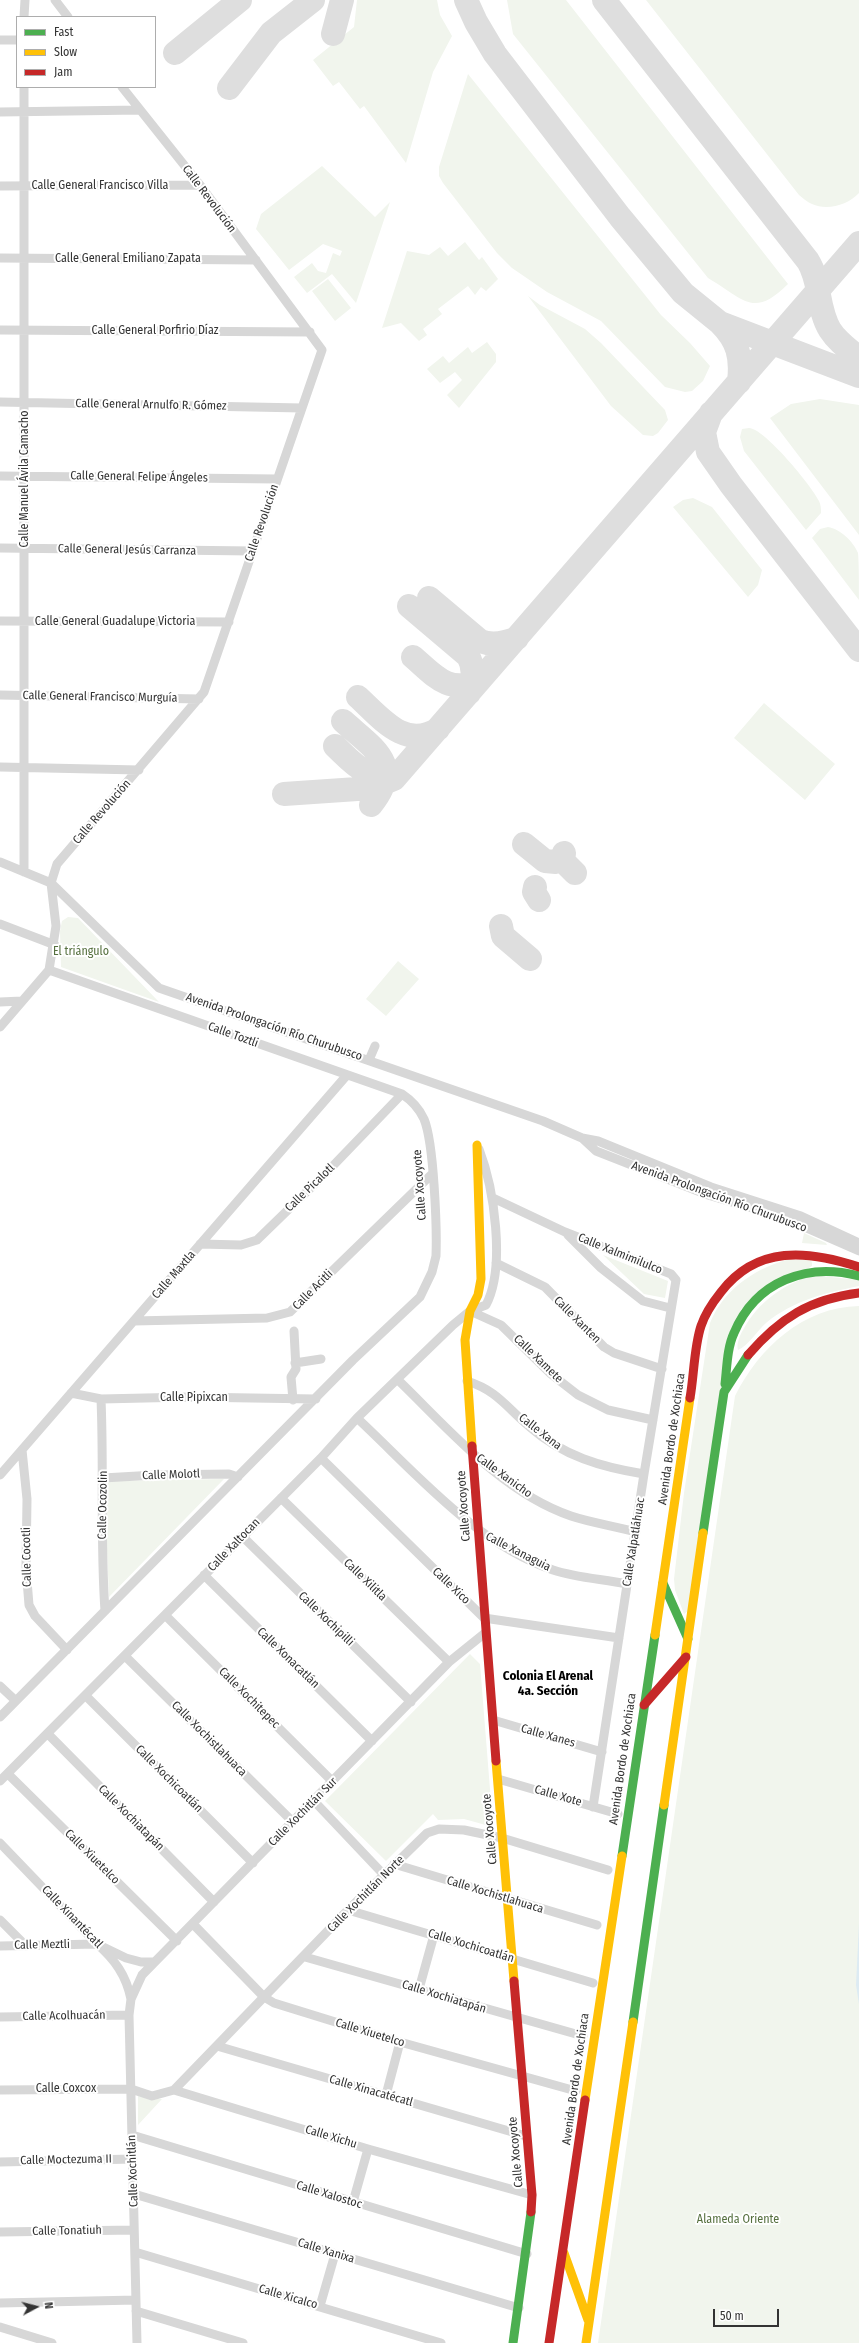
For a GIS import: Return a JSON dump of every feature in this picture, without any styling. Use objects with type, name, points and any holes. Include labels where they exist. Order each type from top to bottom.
[{"type":"main road","name":"Calle Xocoyote","points":[[478,1145],[481,1279],[478,1295],[470,1311],[465,1340],[467,1381],[485,1633],[502,1838],[509,1900],[526,2136],[532,2195],[527,2254],[513,2343]]},
{"type":"main road","name":"Avenida Bordo de Xochiaca","points":[[549,2343],[696,1353],[706,1314],[725,1286],[748,1267],[770,1257],[787,1253],[818,1253],[838,1258],[859,1267]]},
{"type":"main road","points":[[817,1270],[818,1253]]},
{"type":"main road","points":[[586,2343],[731,1343],[734,1332],[744,1314],[760,1296],[776,1284],[800,1274],[817,1270],[834,1270],[859,1276]]},
{"type":"main road","points":[[724,1392],[747,1354],[764,1336],[782,1321],[827,1298],[859,1293]]},
{"type":"main road","points":[[663,1583],[688,1639]]},
{"type":"main road","points":[[643,1705],[686,1658]]},
{"type":"main road","points":[[563,2252],[589,2323]]},
{"type":"street","points":[[24,16],[25,0]]},
{"type":"street","points":[[55,0],[67,16]]},
{"type":"street","points":[[0,40],[16,40]]},
{"type":"street","name":"Calle Manuel Ávila Camacho","points":[[24,88],[24,872]]},
{"type":"street","name":"Calle Revolución","points":[[49,970],[55,945],[56,914],[51,883],[57,864],[199,699],[208,685],[322,350],[200,185],[123,88]]},
{"type":"street","points":[[0,112],[140,110]]},
{"type":"street","name":"Calle General Francisco Villa","points":[[0,186],[200,185]]},
{"type":"street","name":"Calle General Emiliano Zapata","points":[[0,258],[256,260]]},
{"type":"street","name":"Calle General Porfirio Díaz","points":[[0,330],[310,332]]},
{"type":"street","name":"Calle General Arnulfo R. Gómez","points":[[0,402],[302,408]]},
{"type":"street","name":"Calle General Felipe Ángeles","points":[[0,476],[277,479]]},
{"type":"street","name":"Calle General Jesús Carranza","points":[[0,548],[253,551]]},
{"type":"street","name":"Calle General Guadalupe Victoria","points":[[0,621],[230,622]]},
{"type":"street","name":"Calle General Francisco Murguía","points":[[0,695],[199,699]]},
{"type":"street","points":[[0,767],[139,770]]},
{"type":"street","name":"Avenida Prolongación Río Churubusco","points":[[0,862],[51,883],[159,988],[543,1121],[582,1138],[598,1141],[712,1187],[801,1216],[859,1243]]},
{"type":"street","points":[[0,924],[55,945]]},
{"type":"street","points":[[0,1027],[49,970]]},
{"type":"street","name":"Calle Toztli","points":[[49,970],[402,1094],[414,1104]]},
{"type":"street","points":[[0,1002],[22,1001]]},
{"type":"street","points":[[369,1060],[375,1046]]},
{"type":"street","name":"Calle Maxtla","points":[[0,1475],[347,1075]]},
{"type":"street","name":"Calle Picalotl","points":[[200,1244],[241,1245],[257,1240],[327,1172],[402,1094]]},
{"type":"street","name":"Calle Xocoyote","points":[[316,1399],[420,1296],[433,1268],[436,1241],[432,1174],[424,1120],[414,1104]]},
{"type":"street","name":"Avenida Prolongación Río Churubusco","points":[[582,1138],[596,1151],[708,1195],[779,1216],[859,1251]]},
{"type":"street","name":"Calle Xocoyote","points":[[470,1311],[486,1305],[495,1282],[496,1263],[493,1198],[487,1170],[478,1145]]},
{"type":"street","name":"Calle Acitli","points":[[134,1321],[267,1318],[284,1315],[295,1308],[432,1174]]},
{"type":"street","name":"Calle Xalmimilulco","points":[[493,1198],[565,1232],[675,1277]]},
{"type":"street","name":"Calle Xalmimilulco","points":[[565,1232],[601,1268],[643,1301],[670,1308]]},
{"type":"street","name":"Calle Xanten","points":[[496,1263],[545,1287],[604,1347],[614,1353],[662,1369]]},
{"type":"street","name":"Calle Xalpatláhuac","points":[[593,1807],[644,1474],[662,1369],[675,1277]]},
{"type":"street","name":"Calle Xaltocan","points":[[0,1782],[242,1536],[321,1458],[357,1418],[453,1324],[470,1311]]},
{"type":"street","name":"Calle Xamete","points":[[470,1311],[501,1325],[547,1370],[578,1395],[608,1410],[653,1420]]},
{"type":"street","points":[[293,1400],[291,1376],[295,1370],[294,1331]]},
{"type":"street","points":[[295,1362],[321,1359]]},
{"type":"street","name":"Calle Xanicho","points":[[398,1379],[472,1452],[510,1483],[553,1509],[571,1516],[636,1532]]},
{"type":"street","name":"Calle Xana","points":[[467,1381],[485,1387],[496,1394],[530,1427],[555,1446],[584,1461],[614,1470],[644,1474]]},
{"type":"street","name":"Calle Pipixcan","points":[[71,1393],[101,1398],[188,1396],[293,1400],[316,1399]]},
{"type":"street","name":"Calle Ocozolin","points":[[101,1398],[104,1478],[102,1539],[105,1611]]},
{"type":"street","points":[[0,1717],[316,1399]]},
{"type":"street","name":"Calle Xanaguia","points":[[357,1418],[478,1531],[504,1547],[553,1570],[627,1584]]},
{"type":"street","name":"Calle Cocotli","points":[[22,1450],[27,1499],[26,1568],[29,1605],[35,1616],[67,1650]]},
{"type":"street","name":"Calle Xico","points":[[321,1458],[484,1618]]},
{"type":"street","name":"Calle Molotl","points":[[104,1478],[155,1475],[229,1474],[238,1477]]},
{"type":"street","name":"Calle Xilitla","points":[[281,1498],[449,1662]]},
{"type":"street","name":"Calle Xochipilli","points":[[242,1536],[411,1702]]},
{"type":"street","name":"Calle Xonacatlán","points":[[204,1575],[372,1741]]},
{"type":"street","name":"Calle Xochitepec","points":[[165,1615],[333,1782]]},
{"type":"street","points":[[484,1618],[619,1638]]},
{"type":"street","name":"Calle Xochitlán Sur","points":[[131,1999],[142,1975],[152,1962],[177,1941],[449,1662],[485,1633]]},
{"type":"street","name":"Calle Xochistlahuaca","points":[[125,1656],[293,1822]]},
{"type":"street","points":[[0,1686],[16,1701]]},
{"type":"street","name":"Calle Xochicoatlán","points":[[86,1696],[253,1862]]},
{"type":"street","name":"Calle Xanes","points":[[493,1720],[602,1752]]},
{"type":"street","name":"Calle Xochiatapán","points":[[48,1734],[214,1902]]},
{"type":"street","name":"Calle Xiuetelco","points":[[8,1774],[177,1941]]},
{"type":"street","name":"Calle Xote","points":[[498,1779],[618,1814]]},
{"type":"street","points":[[314,1801],[384,1875]]},
{"type":"street","name":"Calle Xochitlán Norte","points":[[174,2090],[305,1957],[348,1910],[427,1833],[439,1829],[464,1830],[502,1838],[608,1870]]},
{"type":"street","name":"Calle Xinantécatl","points":[[0,1843],[97,1944],[114,1959],[128,1985],[131,1999]]},
{"type":"street","name":"Calle Xochistlahuaca","points":[[394,1864],[509,1900],[597,1925]]},
{"type":"street","name":"Calle Xochicoatlán","points":[[348,1910],[593,1982]]},
{"type":"street","points":[[0,1920],[26,1946]]},
{"type":"street","name":"Calle Xiuetelco","points":[[193,1924],[264,1997],[274,2003],[522,2078],[576,2092]]},
{"type":"street","points":[[419,1989],[434,1935]]},
{"type":"street","name":"Calle Meztli","points":[[0,1946],[97,1944],[126,1958],[141,1962],[152,1962]]},
{"type":"street","name":"Calle Xochiatapán","points":[[305,1957],[419,1989],[517,2019],[583,2036]]},
{"type":"street","name":"Calle Xochitlán","points":[[131,1999],[129,2015],[137,2343]]},
{"type":"street","name":"Calle Acolhuacán","points":[[0,2017],[129,2015]]},
{"type":"street","points":[[386,2095],[400,2042]]},
{"type":"street","name":"Calle Xinacatécatl","points":[[216,2046],[526,2136]]},
{"type":"street","points":[[131,2089],[152,2096],[174,2090]]},
{"type":"street","name":"Calle Coxcox","points":[[0,2090],[131,2089]]},
{"type":"street","name":"Calle Xichu","points":[[174,2090],[368,2149],[532,2195]]},
{"type":"street","name":"Calle Xalostoc","points":[[132,2135],[527,2254]]},
{"type":"street","points":[[353,2202],[368,2149]]},
{"type":"street","name":"Calle Moctezuma II","points":[[0,2162],[133,2159]]},
{"type":"street","name":"Calle Xanixa","points":[[134,2194],[519,2308]]},
{"type":"street","name":"Calle Tonatiuh","points":[[0,2232],[134,2230]]},
{"type":"street","name":"Calle Xicalco","points":[[134,2252],[441,2343]]},
{"type":"street","points":[[320,2306],[335,2254]]},
{"type":"street","points":[[0,2303],[136,2300]]},
{"type":"street","points":[[136,2312],[243,2343]]},
{"type":"street","points":[[0,2327],[52,2343]]},
{"type":"green space","points":[[357,0],[437,0],[440,15],[452,36],[433,72],[406,163],[364,106],[360,109],[339,82],[333,86],[313,60],[354,27]]},
{"type":"green space","points":[[507,0],[566,0],[788,284],[776,295],[766,301],[757,303],[748,302],[740,298],[708,278],[513,34]]},
{"type":"green space","points":[[646,0],[859,0],[859,193],[843,204],[831,207],[812,204],[799,195]]},
{"type":"green space","points":[[468,74],[661,315],[690,343],[710,366],[703,381],[692,391],[685,392],[665,387],[601,321],[547,292],[512,268],[497,253],[443,183],[439,176],[439,167]]},
{"type":"green space","points":[[322,166],[375,217],[390,202],[356,303],[332,274],[307,293],[294,277],[312,263],[318,271],[326,273],[333,253],[340,256],[342,251],[323,244],[289,270],[256,229],[261,214]]},
{"type":"green space","points":[[465,242],[479,260],[482,257],[498,279],[486,291],[481,287],[475,295],[468,286],[438,309],[442,314],[423,329],[427,335],[419,341],[401,323],[382,328],[407,251],[429,255],[440,247],[448,256]]},
{"type":"green space","points":[[328,279],[351,308],[335,321],[312,291]]},
{"type":"green space","points":[[528,296],[540,305],[585,329],[601,343],[665,410],[668,420],[658,433],[653,436],[643,435],[611,406]]},
{"type":"green space","points":[[487,342],[496,354],[496,362],[459,408],[447,395],[462,380],[455,372],[440,383],[427,369],[443,356],[449,363],[468,347],[472,353]]},
{"type":"green space","points":[[820,399],[859,405],[859,535],[770,418],[791,404]]},
{"type":"green space","points":[[749,428],[765,437],[776,447],[798,471],[819,501],[821,513],[806,530],[744,451],[740,437],[742,429]]},
{"type":"green space","points":[[693,498],[712,507],[762,570],[758,585],[748,597],[673,507],[683,500]]},
{"type":"green space","points":[[828,527],[837,530],[846,536],[858,553],[859,600],[812,538],[820,529]]},
{"type":"green space","points":[[764,703],[835,764],[805,800],[734,738]]},
{"type":"green space","name":"El triángulo","points":[[68,917],[78,918],[159,1002],[61,967],[60,931],[62,921]]},
{"type":"green space","points":[[398,961],[419,979],[386,1016],[366,999]]},
{"type":"green space","points":[[804,1233],[826,1243],[827,1245],[802,1243]]},
{"type":"green space","points":[[603,1255],[668,1281],[665,1298],[644,1294]]},
{"type":"green space","points":[[786,1260],[811,1260],[812,1266],[741,1309],[688,1611],[684,1614],[675,1590],[674,1579],[684,1493],[710,1323],[723,1301],[740,1283],[750,1276],[774,1264]]},
{"type":"green space","points":[[812,1275],[859,1280],[859,1286],[810,1298],[788,1308],[766,1323],[749,1342],[738,1350],[738,1342],[742,1332],[756,1311],[781,1289]]},
{"type":"green space","name":"Alameda Oriente","points":[[859,1306],[859,2343],[598,2343],[735,1396],[745,1378],[757,1362],[785,1333],[801,1322],[819,1314],[839,1308]]},
{"type":"green space","points":[[224,1479],[109,1597],[104,1481]]},
{"type":"green space","points":[[470,1654],[480,1664],[493,1827],[464,1819],[438,1820],[433,1814],[386,1861],[325,1801]]},
{"type":"green space","points":[[138,2096],[162,2099],[138,2125]]},
{"type":"shaded area","points":[[859,1924],[859,2004],[856,1985]]},
{"type":"taxiway","points":[[175,53],[240,0]]},
{"type":"taxiway","points":[[229,88],[271,33],[313,0]]},
{"type":"taxiway","points":[[333,34],[342,0]]},
{"type":"taxiway","points":[[466,0],[476,22],[495,54],[620,217],[683,293],[720,323],[859,376]]},
{"type":"taxiway","points":[[604,0],[808,261],[815,278],[823,313],[830,330],[839,341],[859,358]]},
{"type":"taxiway","points":[[284,794],[372,788],[394,779],[859,243]]},
{"type":"taxiway","points":[[720,323],[735,343],[740,365],[739,382]]},
{"type":"taxiway","points":[[711,413],[704,432],[708,452],[731,485],[859,650]]},
{"type":"taxiway","points":[[429,598],[480,641],[485,643],[499,643],[517,638]]},
{"type":"taxiway","points":[[409,606],[468,656],[472,665],[473,674],[469,693]]},
{"type":"taxiway","points":[[413,657],[428,671],[450,684],[459,685],[479,681]]},
{"type":"taxiway","points":[[358,697],[385,722],[404,734],[415,736],[426,735],[438,729]]},
{"type":"taxiway","points":[[343,721],[374,749],[381,758],[385,768],[385,779],[381,791],[371,805]]},
{"type":"taxiway","points":[[335,746],[355,765],[368,773],[385,775],[396,773]]},
{"type":"taxiway","points":[[524,844],[545,861],[556,862]]},
{"type":"taxiway","points":[[564,853],[563,861],[575,873]]},
{"type":"taxiway","points":[[535,887],[534,892],[539,900]]},
{"type":"taxiway","points":[[501,926],[503,936],[530,959]]},
{"type":"traffic: fast","points":[[725,1384],[729,1351],[734,1333],[744,1315],[756,1300],[770,1288],[785,1280],[802,1274],[840,1272],[859,1276]]},
{"type":"traffic: fast","points":[[703,1533],[724,1392],[748,1355]]},
{"type":"traffic: fast","points":[[663,1583],[688,1639]]},
{"type":"traffic: fast","points":[[622,1856],[655,1635]]},
{"type":"traffic: fast","points":[[633,2022],[664,1805]]},
{"type":"traffic: fast","points":[[513,2343],[531,2212]]},
{"type":"traffic: slow","points":[[472,1446],[465,1340],[470,1311],[478,1295],[481,1279],[477,1145]]},
{"type":"traffic: slow","points":[[655,1635],[690,1398]]},
{"type":"traffic: slow","points":[[664,1805],[703,1533]]},
{"type":"traffic: slow","points":[[496,1761],[514,1981]]},
{"type":"traffic: slow","points":[[585,2100],[622,1856]]},
{"type":"traffic: slow","points":[[586,2343],[633,2022]]},
{"type":"traffic: slow","points":[[564,2253],[588,2320]]},
{"type":"traffic: jam","points":[[690,1398],[697,1343],[701,1326],[715,1300],[735,1277],[751,1266],[767,1259],[784,1256],[802,1255],[821,1257],[859,1267]]},
{"type":"traffic: jam","points":[[748,1355],[772,1331],[797,1312],[825,1300],[859,1293]]},
{"type":"traffic: jam","points":[[472,1446],[496,1761]]},
{"type":"traffic: jam","points":[[644,1705],[686,1657]]},
{"type":"traffic: jam","points":[[514,1981],[532,2195],[531,2212]]},
{"type":"traffic: jam","points":[[549,2343],[585,2100]]},
{"type":"district","name":"Colonia El Arenal 4a. Sección","points":[[548,1684]]}]
